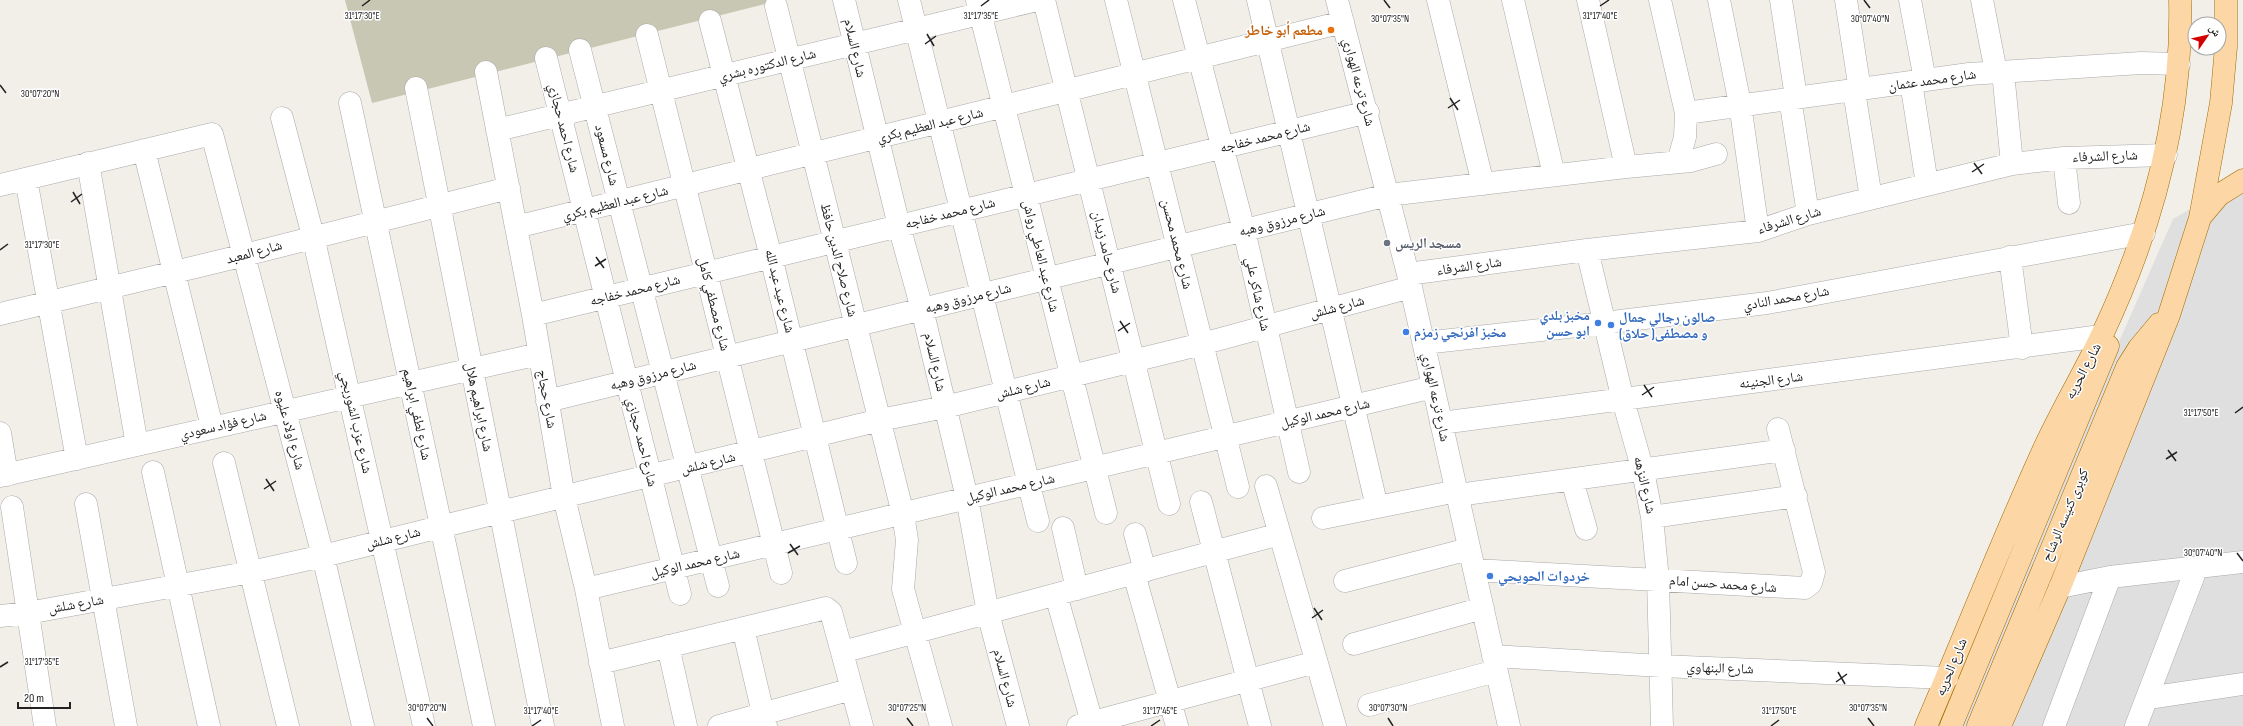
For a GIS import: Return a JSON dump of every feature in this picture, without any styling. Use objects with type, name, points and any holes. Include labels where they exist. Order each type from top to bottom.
[{"type":"main road","name":"شارع الحريه","points":[[1926,726],[2041,454],[2116,304],[2144,233],[2166,155],[2174,110],[2179,64],[2180,0]]},
{"type":"main road","points":[[2000,726],[2060,587],[2169,315],[2200,218],[2222,103],[2226,47],[2226,0]]},
{"type":"main road","points":[[2200,218],[2219,195],[2243,180]]},
{"type":"main road","name":"كوبرى كنيسه الرشاح","points":[[1951,726],[2106,353],[2116,304]]},
{"type":"main road","name":"كوبرى كنيسه الرشاح","points":[[1978,726],[2127,367],[2139,348],[2169,315]]},
{"type":"street","name":"شارع السلام","points":[[844,0],[899,226],[922,309],[967,498],[988,613],[1018,726]]},
{"type":"street","points":[[909,0],[1038,521]]},
{"type":"street","name":"شارع الدكتوره بشري","points":[[497,130],[916,29],[978,7],[1037,0]]},
{"type":"street","name":"شارع حامد زيدان","points":[[1044,0],[1169,504]]},
{"type":"street","name":"شارع محمد محسن","points":[[1116,0],[1238,487]]},
{"type":"street","name":"شارع شاكر علي","points":[[1184,0],[1244,230],[1299,472]]},
{"type":"street","points":[[1258,0],[1329,309],[1377,507]]},
{"type":"street","name":"شارع ترعه الهواري","points":[[1337,0],[1368,112],[1410,280],[1509,726]]},
{"type":"street","points":[[1438,0],[1483,184]]},
{"type":"street","points":[[1514,0],[1554,175]]},
{"type":"street","points":[[1588,0],[1626,167]]},
{"type":"street","points":[[1660,0],[1686,113],[1685,137],[1678,162]]},
{"type":"street","points":[[1719,0],[1740,104],[1758,231]]},
{"type":"street","points":[[1781,0],[1808,214]]},
{"type":"street","points":[[1846,0],[1871,198]]},
{"type":"street","points":[[1910,0],[1927,184]]},
{"type":"street","points":[[1982,0],[1999,72],[2012,164]]},
{"type":"street","name":"شارع صلاح الدين حافظ","points":[[776,6],[903,514],[906,540],[903,589],[941,726]]},
{"type":"street","name":"شارع عبد العاطي رواش","points":[[978,7],[1106,513]]},
{"type":"street","name":"شارع عيد عبد الله","points":[[710,20],[723,76],[771,257],[846,563]]},
{"type":"street","name":"شارع عبد العظيم بكري","points":[[516,227],[1343,22]]},
{"type":"street","name":"شارع مصطفي كامل","points":[[647,35],[781,574]]},
{"type":"street","name":"شارع مسعود","points":[[580,50],[718,586]]},
{"type":"street","name":"شارع احمد حجازي","points":[[546,58],[680,594]]},
{"type":"street","name":"شارع محمد عثمان","points":[[1686,113],[1793,97],[1999,72],[2141,63],[2179,64]]},
{"type":"street","name":"شارع حجاج","points":[[486,72],[533,315],[564,497],[586,589],[613,726]]},
{"type":"street","name":"شارع ابراهيم هلال","points":[[416,88],[470,369],[542,726]]},
{"type":"street","name":"شارع لطفي ابراهيم","points":[[350,103],[484,726]]},
{"type":"street","name":"شارع محمد خفاجه","points":[[533,315],[1368,112]]},
{"type":"street","name":"شارع عزب الشوربجي","points":[[282,118],[313,236],[424,726]]},
{"type":"street","name":"شارع اولاد عليوه","points":[[144,150],[212,134],[323,556],[364,726]]},
{"type":"street","points":[[0,186],[144,150],[212,427]]},
{"type":"street","name":"شارع مرزوق وهبه","points":[[547,401],[1388,195],[1704,159],[1716,154]]},
{"type":"street","name":"شارع الشرفاء","points":[[1410,280],[1587,250],[1758,231],[1808,214],[2012,164],[2064,158],[2166,155]]},
{"type":"street","points":[[2064,158],[2069,203]]},
{"type":"street","points":[[88,163],[137,445]]},
{"type":"street","points":[[26,179],[78,459]]},
{"type":"street","name":"شارع المعبد","points":[[0,314],[49,304],[174,273],[313,236],[508,188]]},
{"type":"street","name":"شارع محمد النادي","points":[[1424,343],[1604,324],[1767,303],[2144,233]]},
{"type":"street","name":"شارع النزهه","points":[[1587,250],[1623,400],[1643,471],[1652,517],[1658,580],[1662,726]]},
{"type":"street","points":[[2010,257],[2022,348]]},
{"type":"street","name":"شارع شلش","points":[[0,616],[28,613],[178,586],[323,556],[383,540],[651,477],[880,420],[945,407],[1202,344],[1329,309],[1410,280]]},
{"type":"street","name":"شارع الجنينه","points":[[1441,423],[2022,348],[2101,336]]},
{"type":"street","name":"شارع فؤاد سعودي","points":[[4,476],[212,427],[539,354]]},
{"type":"street","name":"شارع محمد الوكيل","points":[[586,589],[1434,387]]},
{"type":"street","name":"شارع محمد حسن امام","points":[[1474,570],[1801,589],[1808,586],[1813,580],[1814,572],[1778,429]]},
{"type":"street","points":[[0,433],[4,476]]},
{"type":"street","points":[[1323,518],[1457,493],[1643,471],[1784,450]]},
{"type":"street","points":[[224,463],[288,726]]},
{"type":"street","points":[[153,472],[209,726]]},
{"type":"street","points":[[1572,480],[1586,529]]},
{"type":"street","points":[[1266,486],[1334,726]]},
{"type":"street","points":[[1652,517],[1796,496]]},
{"type":"street","points":[[1201,502],[1260,726]]},
{"type":"street","points":[[86,504],[102,600],[126,726]]},
{"type":"street","points":[[12,506],[45,726]]},
{"type":"street","points":[[1063,528],[1077,589]]},
{"type":"street","points":[[1135,534],[1139,572],[1177,726]]},
{"type":"street","points":[[842,652],[1280,534]]},
{"type":"street","points":[[1345,581],[1469,549]]},
{"type":"street","points":[[2060,587],[2110,577],[2243,562]]},
{"type":"street","points":[[2136,726],[2197,567]]},
{"type":"street","points":[[2054,726],[2110,577]]},
{"type":"street","points":[[1056,595],[1088,725],[1170,701],[1316,662]]},
{"type":"street","points":[[1354,644],[1483,608]]},
{"type":"street","points":[[600,663],[743,628],[829,609],[862,726]]},
{"type":"street","points":[[743,628],[765,720]]},
{"type":"street","points":[[668,646],[686,726]]},
{"type":"street","name":"شارع البنهاوي","points":[[1369,705],[1495,663],[1661,666],[1947,678]]},
{"type":"street","points":[[2148,698],[2243,684]]},
{"type":"street","points":[[719,726],[765,720],[852,689]]},
{"type":"shaded area","points":[[345,0],[781,0],[372,103]]},
{"type":"shaded area","points":[[2243,181],[2243,726],[1959,726],[2110,362],[2173,219],[2221,191]]},
{"type":"place","name":"مطعم أبو خاطر","points":[[1331,30]]},
{"type":"place","name":"مسجد الريس","points":[[1387,243]]},
{"type":"place","name":"مخبز بلدي ابو حسن","points":[[1598,323]]},
{"type":"place","name":"صالون رجالي جمال و مصطفى( حلاق)","points":[[1611,325]]},
{"type":"place","name":"مخبز افرنجي زمزم","points":[[1406,332]]},
{"type":"place","name":"خردوات الحويحي","points":[[1490,576]]}]
